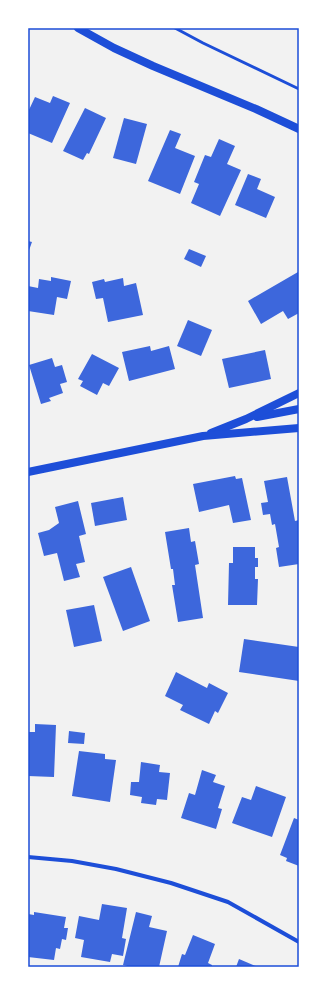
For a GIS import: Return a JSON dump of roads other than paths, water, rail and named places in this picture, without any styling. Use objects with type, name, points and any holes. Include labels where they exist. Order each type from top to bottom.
[{"type":"main road","points":[[78,28],[114,48],[140,60],[256,109],[299,129]]},
{"type":"main road","points":[[203,436],[246,419],[299,393]]},
{"type":"main road","points":[[246,419],[299,409]]},
{"type":"main road","points":[[28,472],[203,436],[299,428]]},
{"type":"street","points":[[28,857],[72,861],[116,869],[171,883],[228,902],[299,942]]},
{"type":"lane","points":[[175,28],[299,89]]}]
